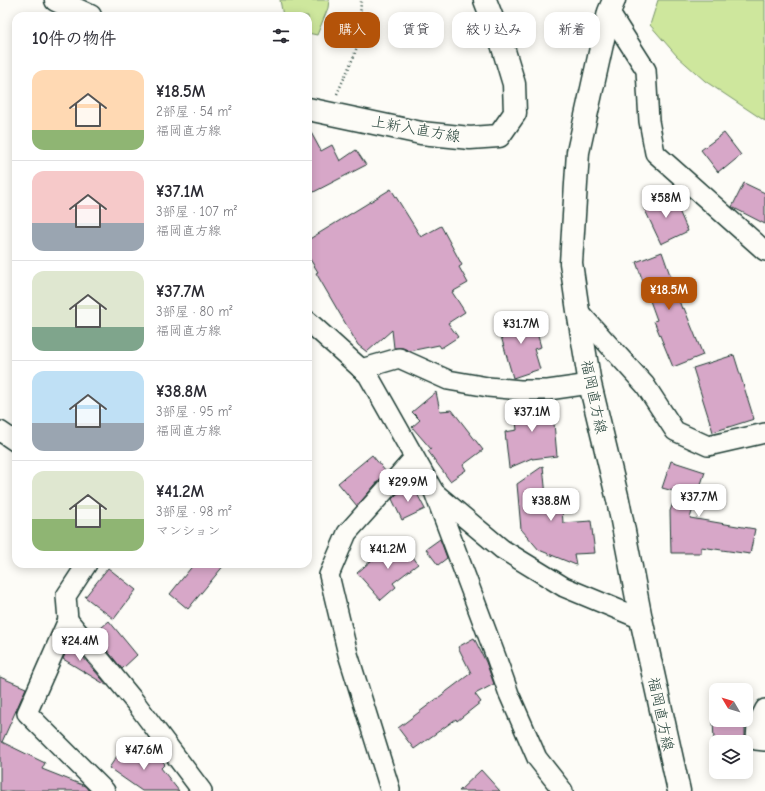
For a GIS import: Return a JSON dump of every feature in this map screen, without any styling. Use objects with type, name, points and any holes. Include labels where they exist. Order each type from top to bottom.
[{"type":"main road","points":[[56,0],[82,12]]},
{"type":"main road","name":"上新入直方線","points":[[312,110],[422,133],[470,138],[498,136],[515,113],[514,84],[502,44],[485,0]]},
{"type":"main road","name":"福岡直方線","points":[[612,6],[578,152],[571,263],[590,384],[618,500],[641,620],[679,791]]},
{"type":"street","points":[[612,6],[646,70],[649,121],[655,153],[765,251]]},
{"type":"street","points":[[578,311],[646,385],[675,431],[708,446],[765,433]]},
{"type":"street","points":[[312,326],[368,375],[434,492],[496,657],[508,694],[537,758],[563,791]]},
{"type":"street","points":[[361,369],[399,358],[448,380],[488,387],[520,390],[548,390],[590,384]]},
{"type":"street","points":[[0,431],[12,439]]},
{"type":"street","points":[[390,791],[348,654],[329,575],[347,533],[414,458]]},
{"type":"street","points":[[434,492],[502,549],[564,587],[641,620]]},
{"type":"street","points":[[84,568],[66,596],[68,620],[27,713],[105,791]]},
{"type":"street","points":[[68,620],[135,702],[202,791]]},
{"type":"street","points":[[765,710],[757,725],[756,740],[765,742]]},
{"type":"path","points":[[330,113],[354,56],[359,40],[361,0]]},
{"type":"green space","points":[[280,0],[329,0],[328,8],[326,12],[324,12],[324,18],[317,35],[312,34],[312,12],[282,12]]},
{"type":"green space","points":[[658,0],[765,0],[765,121],[705,81],[677,56],[650,25]]},
{"type":"building","points":[[724,133],[741,155],[718,172],[701,150]]},
{"type":"building","points":[[312,134],[321,151],[332,145],[340,161],[356,150],[366,165],[312,193]]},
{"type":"building","points":[[744,183],[765,193],[765,224],[732,207]]},
{"type":"building","points":[[391,189],[421,237],[441,226],[462,265],[459,267],[468,283],[452,292],[465,312],[448,323],[458,337],[441,348],[439,345],[410,351],[403,348],[394,348],[392,330],[367,352],[358,345],[316,273],[318,272],[312,262],[312,238]]},
{"type":"building","points":[[672,195],[688,231],[661,244],[644,208]]},
{"type":"building","points":[[662,252],[682,309],[684,308],[703,355],[673,367],[654,321],[657,320],[636,262]]},
{"type":"building","points":[[532,315],[541,347],[534,349],[540,369],[513,378],[498,326]]},
{"type":"building","points":[[734,355],[754,419],[713,432],[693,368]]},
{"type":"building","points":[[436,392],[440,411],[452,410],[483,450],[463,465],[466,470],[450,481],[428,451],[431,449],[412,427],[420,420],[412,412]]},
{"type":"building","points":[[552,401],[557,456],[532,458],[509,468],[505,432],[517,430],[514,404]]},
{"type":"building","points":[[372,455],[386,472],[357,506],[338,483]]},
{"type":"building","points":[[671,461],[705,472],[690,518],[755,529],[750,554],[701,547],[701,553],[671,553],[670,511],[677,492],[662,488]]},
{"type":"building","points":[[543,466],[546,496],[561,494],[563,523],[591,521],[595,553],[574,554],[576,565],[539,550],[521,529],[517,484]]},
{"type":"building","points":[[413,486],[425,509],[402,520],[392,499],[397,494]]},
{"type":"building","points":[[440,539],[447,558],[438,565],[426,549]]},
{"type":"building","points":[[401,540],[418,564],[393,583],[396,587],[381,600],[357,573],[372,560],[373,561]]},
{"type":"building","points":[[108,568],[136,590],[114,619],[85,597]]},
{"type":"building","points":[[191,568],[222,568],[188,609],[170,594]]},
{"type":"building","points":[[109,621],[137,655],[122,669],[94,634]]},
{"type":"building","points":[[474,638],[486,662],[494,684],[475,694],[481,702],[457,721],[456,719],[414,749],[398,728],[471,673],[458,647]]},
{"type":"building","points":[[70,642],[107,685],[63,659]]},
{"type":"building","points":[[0,677],[26,688],[2,742],[45,763],[42,769],[85,786],[89,791],[0,791]]},
{"type":"building","points":[[713,727],[745,727],[745,735],[714,735]]},
{"type":"building","points":[[146,743],[165,764],[161,768],[179,791],[142,791],[109,768],[119,753],[128,759]]},
{"type":"building","points":[[481,770],[500,791],[459,791]]}]
